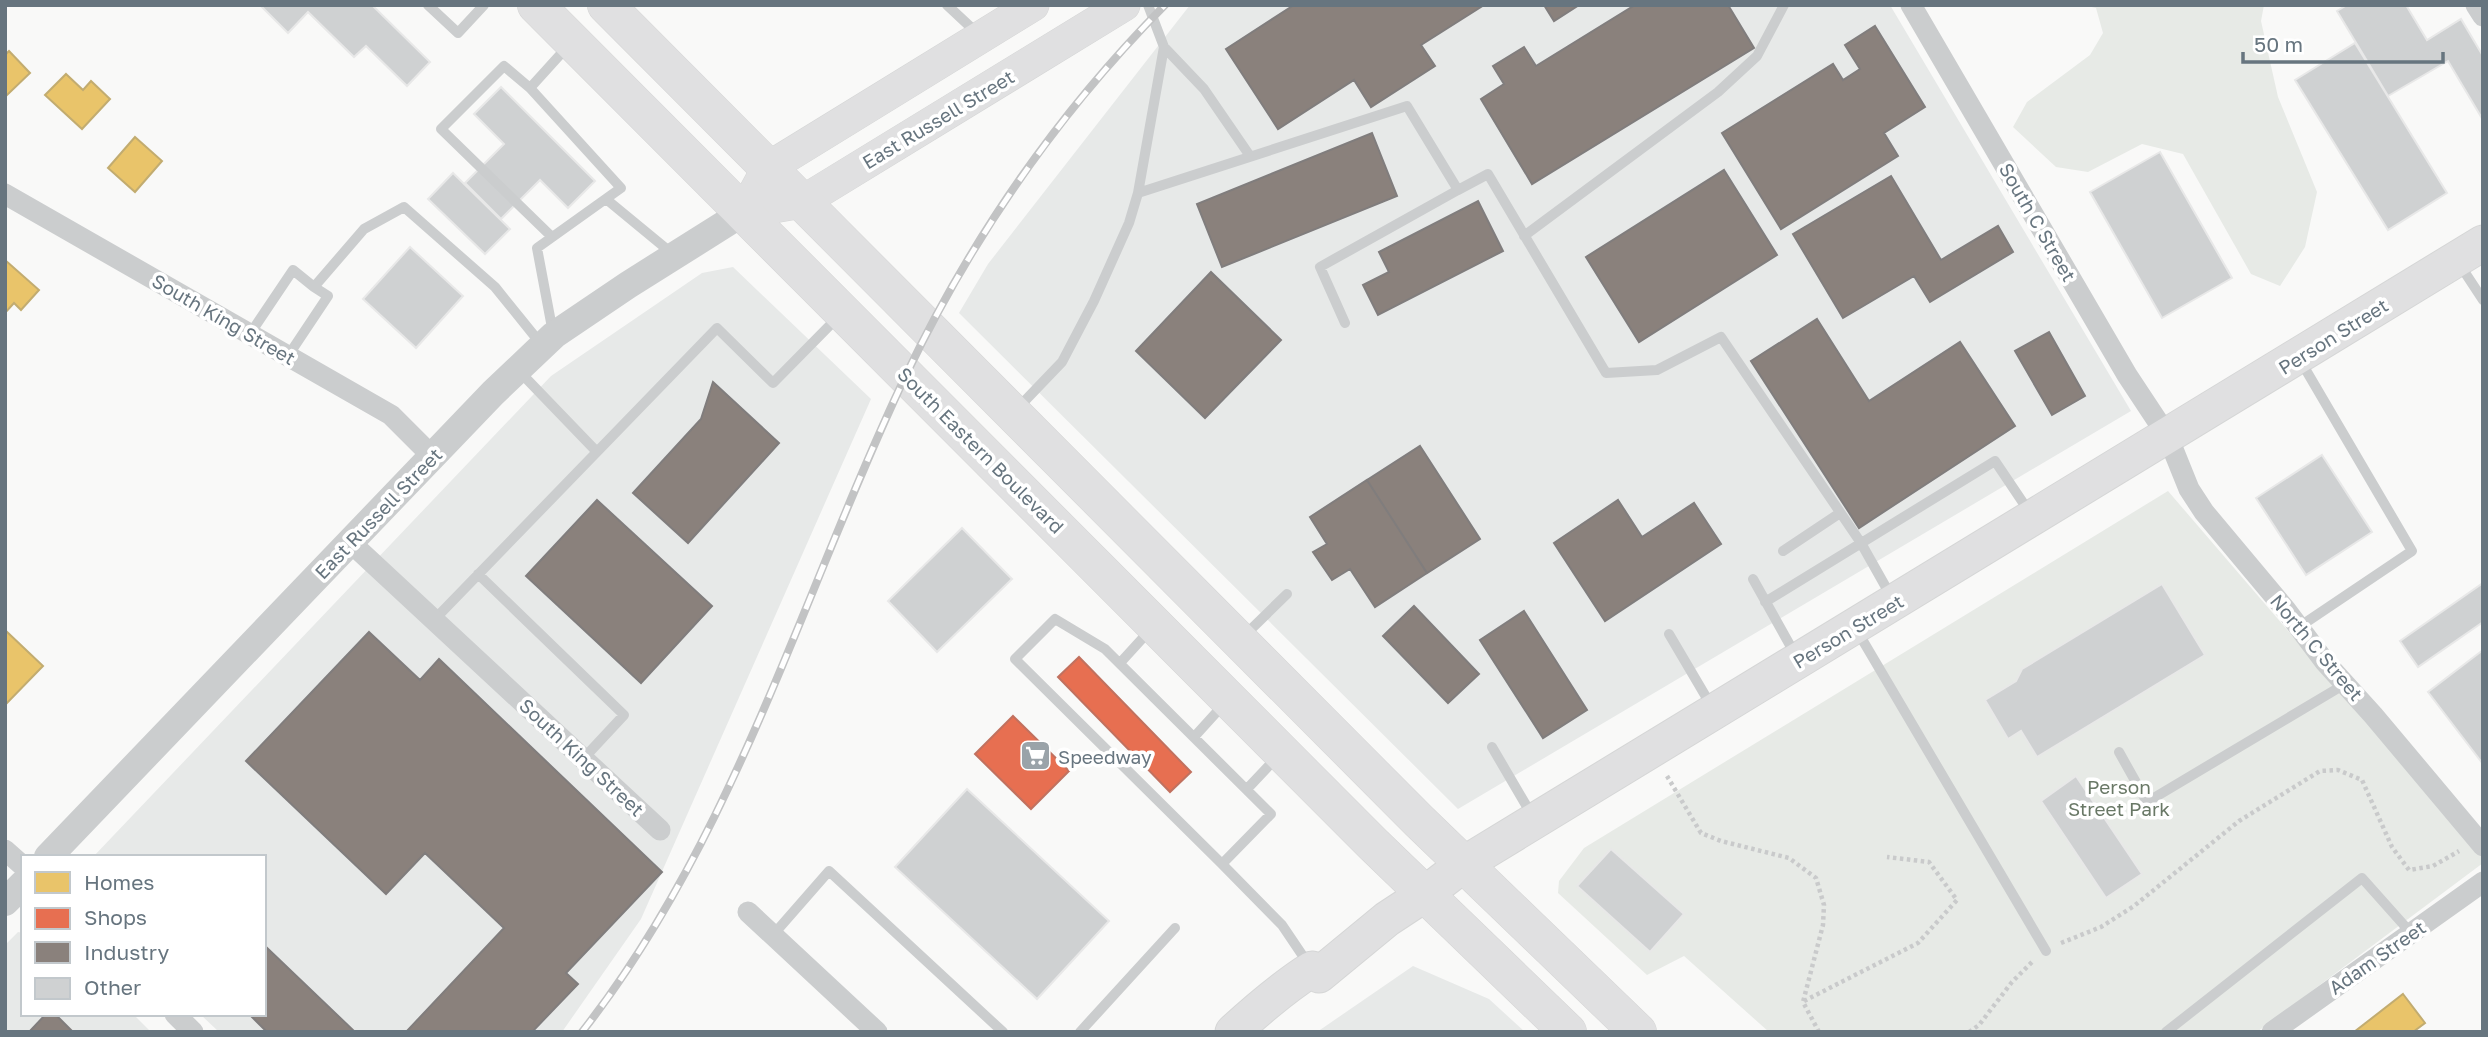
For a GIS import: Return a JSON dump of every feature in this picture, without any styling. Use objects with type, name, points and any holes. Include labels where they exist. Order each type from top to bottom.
[{"type":"highway","name":"South Eastern Boulevard","points":[[536,5],[1281,753],[1568,1032]]},
{"type":"highway","points":[[620,13],[802,202],[1239,640],[1464,864],[1638,1032]]},
{"type":"main road","points":[[768,167],[1033,5]]},
{"type":"main road","name":"East Russell Street","points":[[744,212],[802,202],[1124,5]]},
{"type":"main road","name":"East Russell Street","points":[[744,212],[768,167]]},
{"type":"main road","name":"Person Street","points":[[1233,1032],[1312,968],[1319,975],[1387,919],[1464,864],[2470,251]]},
{"type":"street","name":"South C Street","points":[[1912,5],[2127,375],[2168,437]]},
{"type":"street","points":[[2476,5],[2483,16]]},
{"type":"street","name":"South King Street","points":[[5,194],[391,415],[433,457]]},
{"type":"street","name":"East Russell Street","points":[[50,855],[548,341],[744,212]]},
{"type":"street","name":"North C Street","points":[[2168,437],[2189,489],[2204,512],[2480,843]]},
{"type":"street","name":"South King Street","points":[[351,542],[660,830]]},
{"type":"street","points":[[5,850],[21,864]]},
{"type":"street","name":"Adam Street","points":[[2272,1032],[2483,882]]},
{"type":"street","points":[[5,902],[21,886]]},
{"type":"street","points":[[748,912],[877,1032]]},
{"type":"street","points":[[177,1016],[193,1032]]},
{"type":"lane","points":[[428,5],[458,33],[484,5]]},
{"type":"lane","points":[[947,5],[981,37]]},
{"type":"lane","points":[[1148,5],[1164,47],[1204,89],[1250,156]]},
{"type":"lane","points":[[1524,236],[1718,92],[1757,56],[1784,5]]},
{"type":"lane","points":[[530,88],[573,41]]},
{"type":"lane","points":[[1013,413],[1062,362],[1094,301],[1129,223],[1138,192],[1164,47]]},
{"type":"lane","points":[[548,341],[537,248],[621,188],[530,88],[503,66],[441,129],[552,237]]},
{"type":"lane","points":[[1138,192],[1407,106],[1458,190]]},
{"type":"lane","points":[[1346,323],[1320,267],[1488,174],[1606,373],[1657,370],[1721,337],[1861,543],[1895,603]]},
{"type":"lane","points":[[606,199],[675,256]]},
{"type":"lane","points":[[314,287],[364,229],[404,206],[495,287],[548,341]]},
{"type":"lane","points":[[2470,251],[2483,300]]},
{"type":"lane","points":[[250,334],[293,271],[328,296],[288,356]]},
{"type":"lane","points":[[434,620],[718,328],[773,383],[844,312]]},
{"type":"lane","points":[[2298,357],[2412,551],[2299,628]]},
{"type":"lane","points":[[518,369],[597,452]]},
{"type":"lane","points":[[1765,602],[1995,461],[2033,519]]},
{"type":"lane","points":[[1783,551],[1840,513]]},
{"type":"lane","points":[[478,574],[624,715],[583,759]]},
{"type":"lane","points":[[1753,579],[1798,661]]},
{"type":"lane","points":[[1239,640],[1287,594]]},
{"type":"lane","points":[[1222,864],[1272,814],[1105,649],[1055,619],[1015,659],[1282,925],[1312,968]]},
{"type":"lane","points":[[1120,663],[1155,625]]},
{"type":"lane","points":[[1855,627],[2046,951]]},
{"type":"lane","points":[[1669,634],[1715,711]]},
{"type":"lane","points":[[2119,751],[2147,802],[2345,684]]},
{"type":"lane","points":[[1195,736],[1229,699]]},
{"type":"lane","points":[[1492,747],[1535,821]]},
{"type":"lane","points":[[1247,789],[1281,753]]},
{"type":"lane","points":[[773,935],[829,871],[1003,1032]]},
{"type":"lane","points":[[2166,1032],[2362,878],[2411,933]]},
{"type":"lane","points":[[1080,1032],[1175,928]]},
{"type":"path","points":[[1651,750],[1701,833],[1721,841],[1788,858],[1816,878],[1824,905],[1823,925],[1803,1002],[1819,1032]]},
{"type":"path","points":[[1969,1032],[1979,1025],[2012,982],[2046,951],[2070,937],[2101,927],[2134,906],[2239,821],[2320,771],[2338,770],[2362,780],[2392,847],[2409,870],[2433,866],[2480,843]]},
{"type":"path","points":[[1803,1002],[1918,943],[1957,900],[1929,862],[1887,857]]},
{"type":"shaded area","points":[[1190,5],[1890,5],[2131,411],[1458,809],[959,313],[988,264]]},
{"type":"shaded area","points":[[733,267],[871,399],[641,919],[562,1032],[219,1032],[202,1016],[266,1016],[266,855],[95,855],[551,376],[702,273]]},
{"type":"shaded area","points":[[18,932],[21,933],[21,1016],[135,1016],[151,1032],[5,1032],[5,945]]},
{"type":"shaded area","points":[[1413,966],[1489,999],[1525,1032],[1317,1032]]},
{"type":"green space","points":[[2082,5],[2264,5],[2261,21],[2278,97],[2317,192],[2305,247],[2280,286],[2251,274],[2183,154],[2142,144],[2088,172],[2056,167],[2013,127],[2027,102],[2090,55],[2103,33],[2096,8]]},
{"type":"green space","name":"Person Street Park","points":[[2168,491],[2483,858],[2483,863],[2257,1032],[1769,1032],[1684,956],[1647,975],[1558,893],[1559,881],[1584,848]]},
{"type":"building: Homes","points":[[9,51],[30,73],[5,97],[5,55]]},
{"type":"building: Homes","points":[[66,74],[83,90],[91,81],[110,99],[82,129],[45,95]]},
{"type":"building: Homes","points":[[135,137],[162,161],[135,192],[108,168]]},
{"type":"building: Homes","points":[[5,260],[39,290],[21,310],[14,303],[5,313]]},
{"type":"building: Homes","points":[[5,630],[43,666],[5,705]]},
{"type":"building: Homes","points":[[2403,994],[2425,1023],[2413,1032],[2354,1032]]},
{"type":"building: Shops","points":[[1079,657],[1191,772],[1170,792],[1058,677]]},
{"type":"building: Shops","points":[[1013,716],[1069,771],[1031,809],[975,754]]},
{"type":"building: Industry","points":[[1294,5],[1484,5],[1421,45],[1435,66],[1371,107],[1354,80],[1278,129],[1226,49]]},
{"type":"building: Industry","points":[[1544,5],[1579,5],[1554,21]]},
{"type":"building: Industry","points":[[1635,5],[1728,5],[1754,48],[1532,184],[1481,99],[1504,84],[1493,66],[1524,47],[1536,66]]},
{"type":"building: Industry","points":[[1875,26],[1925,107],[1884,133],[1898,156],[1781,229],[1722,133],[1833,64],[1843,80],[1860,69],[1845,45]]},
{"type":"building: Industry","points":[[1372,133],[1397,196],[1222,267],[1197,204]]},
{"type":"building: Industry","points":[[1724,170],[1777,255],[1639,342],[1586,257]]},
{"type":"building: Industry","points":[[1891,176],[1941,260],[1998,226],[2013,252],[1930,302],[1914,276],[1843,318],[1793,234]]},
{"type":"building: Industry","points":[[1478,201],[1503,251],[1378,315],[1363,285],[1389,272],[1379,252]]},
{"type":"building: Industry","points":[[1211,272],[1281,340],[1205,418],[1136,351]]},
{"type":"building: Industry","points":[[1817,319],[1869,401],[1960,342],[2015,426],[1859,528],[1751,361]]},
{"type":"building: Industry","points":[[2049,332],[2085,396],[2052,415],[2015,351]]},
{"type":"building: Industry","points":[[713,382],[779,443],[688,543],[633,493],[701,419]]},
{"type":"building: Industry","points":[[1420,446],[1480,539],[1427,573],[1367,480]]},
{"type":"building: Industry","points":[[1367,480],[1427,573],[1375,607],[1350,569],[1332,580],[1313,552],[1327,544],[1310,517]]},
{"type":"building: Industry","points":[[597,500],[712,606],[641,683],[526,576]]},
{"type":"building: Industry","points":[[1618,500],[1642,537],[1694,503],[1721,544],[1605,621],[1554,543]]},
{"type":"building: Industry","points":[[1414,606],[1479,674],[1448,703],[1383,636]]},
{"type":"building: Industry","points":[[1524,611],[1587,710],[1543,738],[1480,640]]},
{"type":"building: Industry","points":[[369,632],[420,680],[439,659],[662,872],[566,973],[578,984],[532,1032],[406,1032],[504,928],[425,853],[386,894],[246,761]]},
{"type":"building: Industry","points":[[266,947],[355,1032],[267,1032],[251,1016],[266,1016]]},
{"type":"building: Industry","points":[[44,1016],[57,1016],[73,1032],[29,1032]]},
{"type":"building: Other","points":[[260,5],[372,5],[430,62],[407,86],[366,46],[354,57],[308,12],[288,33]]},
{"type":"building: Other","points":[[2347,5],[2406,5],[2427,40],[2461,19],[2483,56],[2483,120],[2448,61],[2388,96],[2337,11]]},
{"type":"building: Other","points":[[2355,43],[2447,193],[2388,230],[2295,80]]},
{"type":"building: Other","points":[[501,87],[595,181],[568,208],[540,180],[501,219],[465,183],[504,144],[474,114]]},
{"type":"building: Other","points":[[2160,152],[2232,278],[2162,318],[2090,192]]},
{"type":"building: Other","points":[[453,173],[510,229],[485,254],[428,199]]},
{"type":"building: Other","points":[[410,247],[463,296],[416,348],[363,299]]},
{"type":"building: Other","points":[[2322,455],[2372,532],[2306,575],[2256,498]]},
{"type":"building: Other","points":[[962,528],[1012,579],[937,652],[888,601]]},
{"type":"building: Other","points":[[2483,583],[2483,622],[2418,667],[2400,641]]},
{"type":"building: Other","points":[[2162,584],[2205,655],[2037,757],[2021,731],[2008,739],[1985,700],[2016,681],[2022,669]]},
{"type":"building: Other","points":[[2483,650],[2483,764],[2428,692]]},
{"type":"building: Other","points":[[2076,776],[2142,874],[2106,898],[2041,801]]},
{"type":"building: Other","points":[[967,789],[1109,921],[1037,999],[895,867]]},
{"type":"building: Other","points":[[1611,849],[1684,914],[1650,952],[1577,886]]},
{"type":"railway","points":[[582,1032],[636,957],[682,878],[724,797],[868,459],[931,324],[1020,179],[1089,89],[1165,5]]},
{"type":"place","name":"Speedway","points":[[1035,756]]}]
